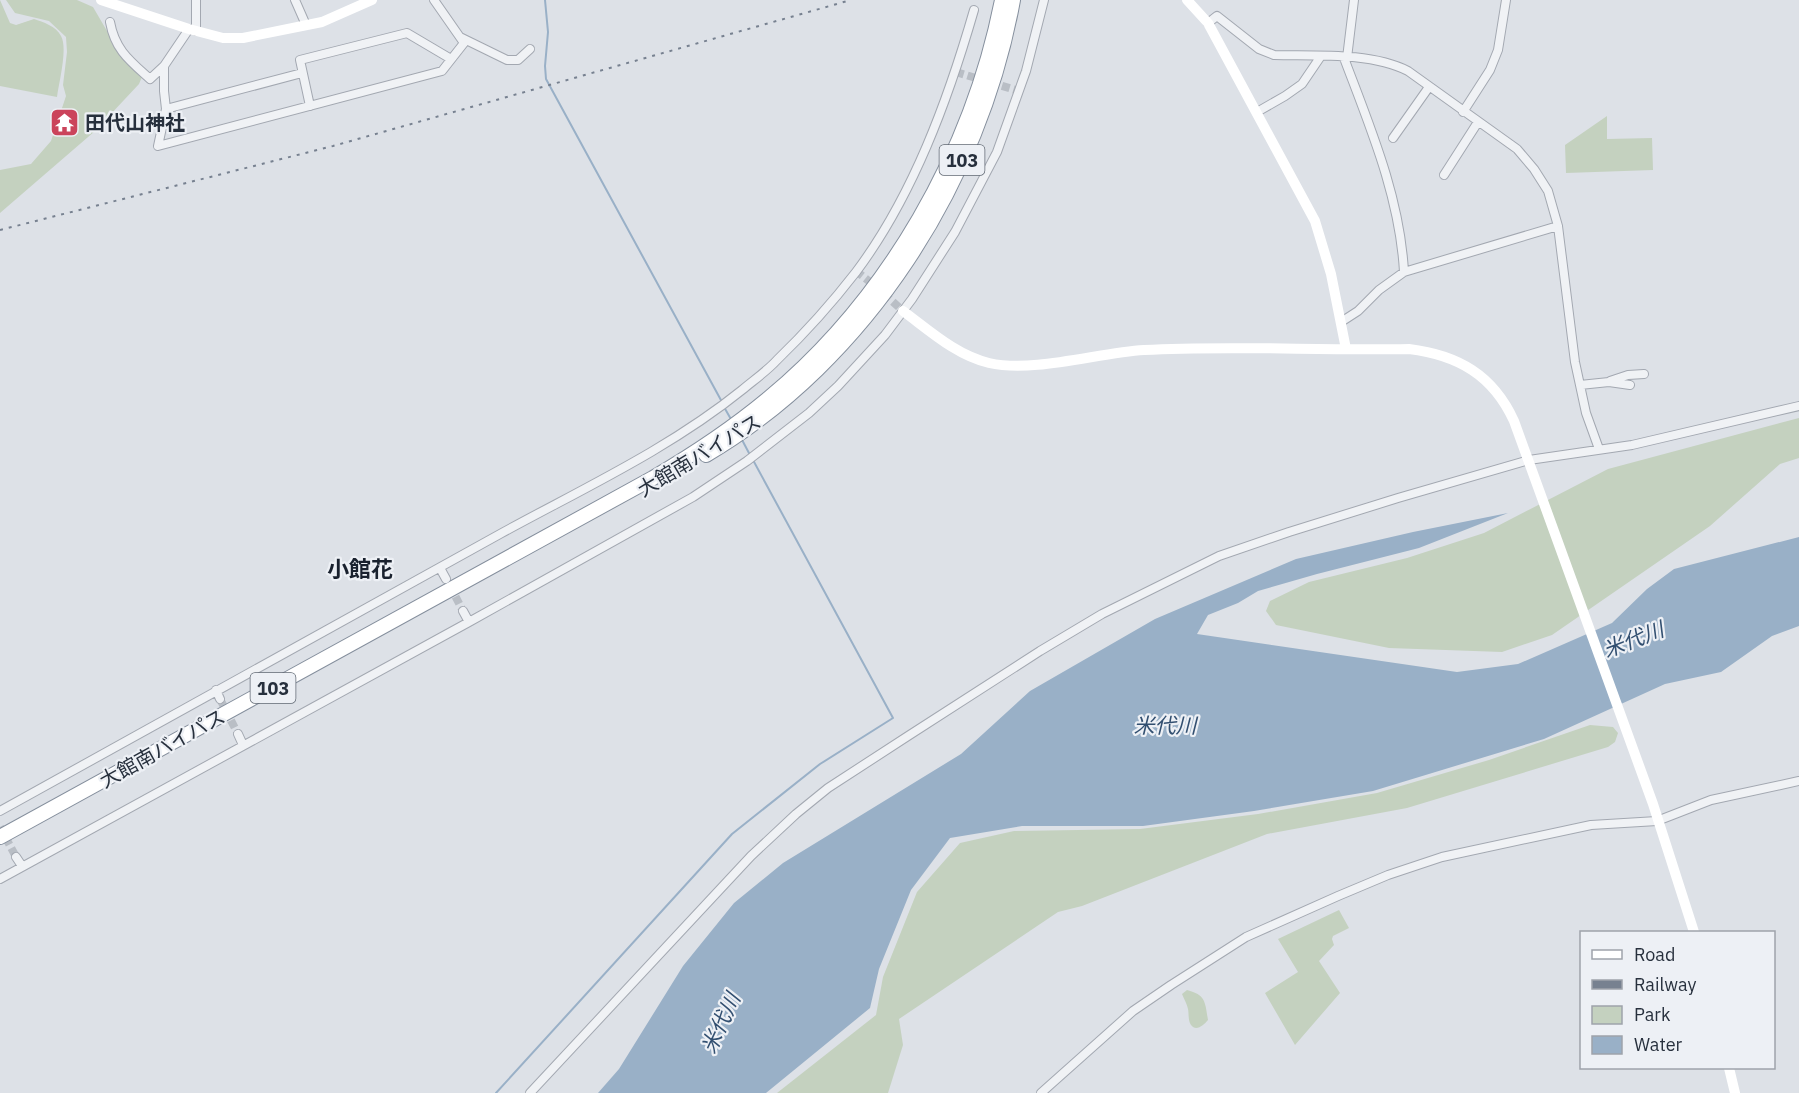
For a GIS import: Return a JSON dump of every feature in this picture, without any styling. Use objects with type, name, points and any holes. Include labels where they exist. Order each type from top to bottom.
[{"type":"highway","name":"大館南バイパス","points":[[750,421],[842,326],[877,283],[907,239],[943,175],[972,108],[992,46],[1002,0]]},
{"type":"highway","name":"大館南バイパス","points":[[0,837],[546,538],[656,484],[803,383],[875,304],[917,244],[954,177],[982,111],[1002,48],[1013,0]]},
{"type":"street","points":[[101,0],[223,38],[243,38],[322,22],[372,0]]},
{"type":"street","points":[[110,22],[115,42],[135,67],[150,79],[165,66],[192,30],[196,0]]},
{"type":"street","points":[[295,0],[306,26]]},
{"type":"street","points":[[165,66],[166,110],[158,146],[442,71],[464,43],[435,0]]},
{"type":"street","points":[[0,879],[693,497],[756,454],[809,413],[862,361],[903,311],[955,232],[997,152],[1026,71],[1044,0]]},
{"type":"street","points":[[1187,0],[1208,23],[1315,221],[1331,274],[1346,349]]},
{"type":"street","points":[[1354,0],[1345,58],[1395,202],[1403,244],[1404,272]]},
{"type":"street","points":[[1463,112],[1490,70],[1498,50],[1506,0]]},
{"type":"street","points":[[0,811],[641,457],[723,406],[775,362],[819,315],[856,271],[888,221],[924,150],[956,72],[974,10]]},
{"type":"street","points":[[1208,23],[1217,16],[1259,49],[1274,55],[1375,60],[1395,64],[1517,149],[1548,191],[1558,226],[1575,362],[1586,412],[1599,449]]},
{"type":"street","points":[[310,106],[300,60],[406,33],[450,59]]},
{"type":"street","points":[[460,37],[507,60],[518,60],[530,49]]},
{"type":"street","points":[[1257,112],[1302,84],[1321,56]]},
{"type":"street","points":[[166,110],[302,73]]},
{"type":"street","points":[[1393,138],[1430,87]]},
{"type":"street","points":[[1444,175],[1478,122]]},
{"type":"street","points":[[1341,322],[1404,272],[1558,226]]},
{"type":"street","points":[[903,311],[950,347],[989,363],[1012,365],[1044,363],[1110,353],[1165,349],[1239,347],[1409,349],[1432,352],[1455,360],[1470,369],[1501,396],[1514,421],[1653,804],[1693,931]]},
{"type":"street","points":[[1580,385],[1609,382],[1628,375],[1644,374]]},
{"type":"street","points":[[1609,382],[1630,386]]},
{"type":"street","points":[[530,1093],[751,856],[796,814],[838,782],[1040,651],[1102,614],[1219,556],[1289,532],[1530,465],[1599,449],[1632,445],[1799,406]]},
{"type":"street","points":[[440,568],[446,579]]},
{"type":"street","points":[[463,611],[469,622]]},
{"type":"street","points":[[216,690],[220,699]]},
{"type":"street","points":[[238,734],[243,745]]},
{"type":"street","points":[[1041,1093],[1133,1011],[1246,937],[1388,875],[1452,855],[1591,825],[1657,821],[1711,800],[1799,781]]},
{"type":"street","points":[[16,856],[22,866]]},
{"type":"street","points":[[1729,1069],[1735,1093]]},
{"type":"green space","points":[[0,0],[10,23],[16,25],[34,19],[53,27],[61,36],[64,48],[57,97],[0,86]]},
{"type":"green space","points":[[6,0],[77,0],[93,7],[114,43],[144,72],[139,84],[95,131],[0,213],[0,170],[31,164],[51,141],[66,96],[63,85],[67,52],[66,37],[49,21],[15,13]]},
{"type":"green space","points":[[1607,116],[1607,139],[1652,138],[1653,170],[1566,173],[1565,145]]},
{"type":"green space","points":[[1799,418],[1799,458],[1780,464],[1710,526],[1552,635],[1502,652],[1389,648],[1276,625],[1266,611],[1270,601],[1309,582],[1407,558],[1484,533],[1608,469]]},
{"type":"green space","points":[[1590,725],[1613,727],[1618,733],[1615,742],[1608,747],[1407,808],[1267,834],[1082,906],[1058,912],[899,1019],[903,1045],[888,1093],[777,1093],[876,1015],[883,977],[917,892],[960,843],[1014,831],[1140,829],[1258,814],[1377,793],[1489,760]]},
{"type":"green space","points":[[1339,910],[1349,928],[1333,936],[1334,945],[1319,961],[1340,993],[1295,1045],[1265,993],[1298,972],[1278,939]]},
{"type":"green space","points":[[1187,990],[1198,994],[1204,1000],[1208,1020],[1198,1028],[1193,1027],[1189,1022],[1188,1007],[1182,994]]},
{"type":"water","name":"米代川","points":[[1508,513],[1419,548],[1258,591],[1238,603],[1208,615],[1197,634],[1457,672],[1518,664],[1612,623],[1647,589],[1674,569],[1799,537],[1799,626],[1772,636],[1721,672],[1665,684],[1544,739],[1373,791],[1254,811],[1143,826],[1022,826],[950,838],[911,890],[879,969],[870,1008],[766,1093],[598,1093],[619,1069],[683,966],[734,903],[783,863],[961,754],[1030,691],[1155,619],[1296,559]]},
{"type":"waterway","points":[[545,0],[548,32],[546,79],[722,402]]},
{"type":"waterway","points":[[724,407],[732,421]]},
{"type":"waterway","points":[[740,436],[750,455]]},
{"type":"waterway","points":[[496,1093],[732,834],[820,764],[893,718],[753,460]]},
{"type":"tunnel","points":[[956,72],[1019,91]]},
{"type":"tunnel","points":[[856,271],[903,311]]},
{"type":"tunnel","points":[[450,586],[463,611]]},
{"type":"tunnel","points":[[220,699],[238,734]]},
{"type":"tunnel","points":[[0,827],[16,857]]},
{"type":"railway","points":[[0,230],[333,146],[851,0]]},
{"type":"place","name":"田代山神社","points":[[64,122]]},
{"type":"district","name":"小館花","points":[[360,568]]}]
